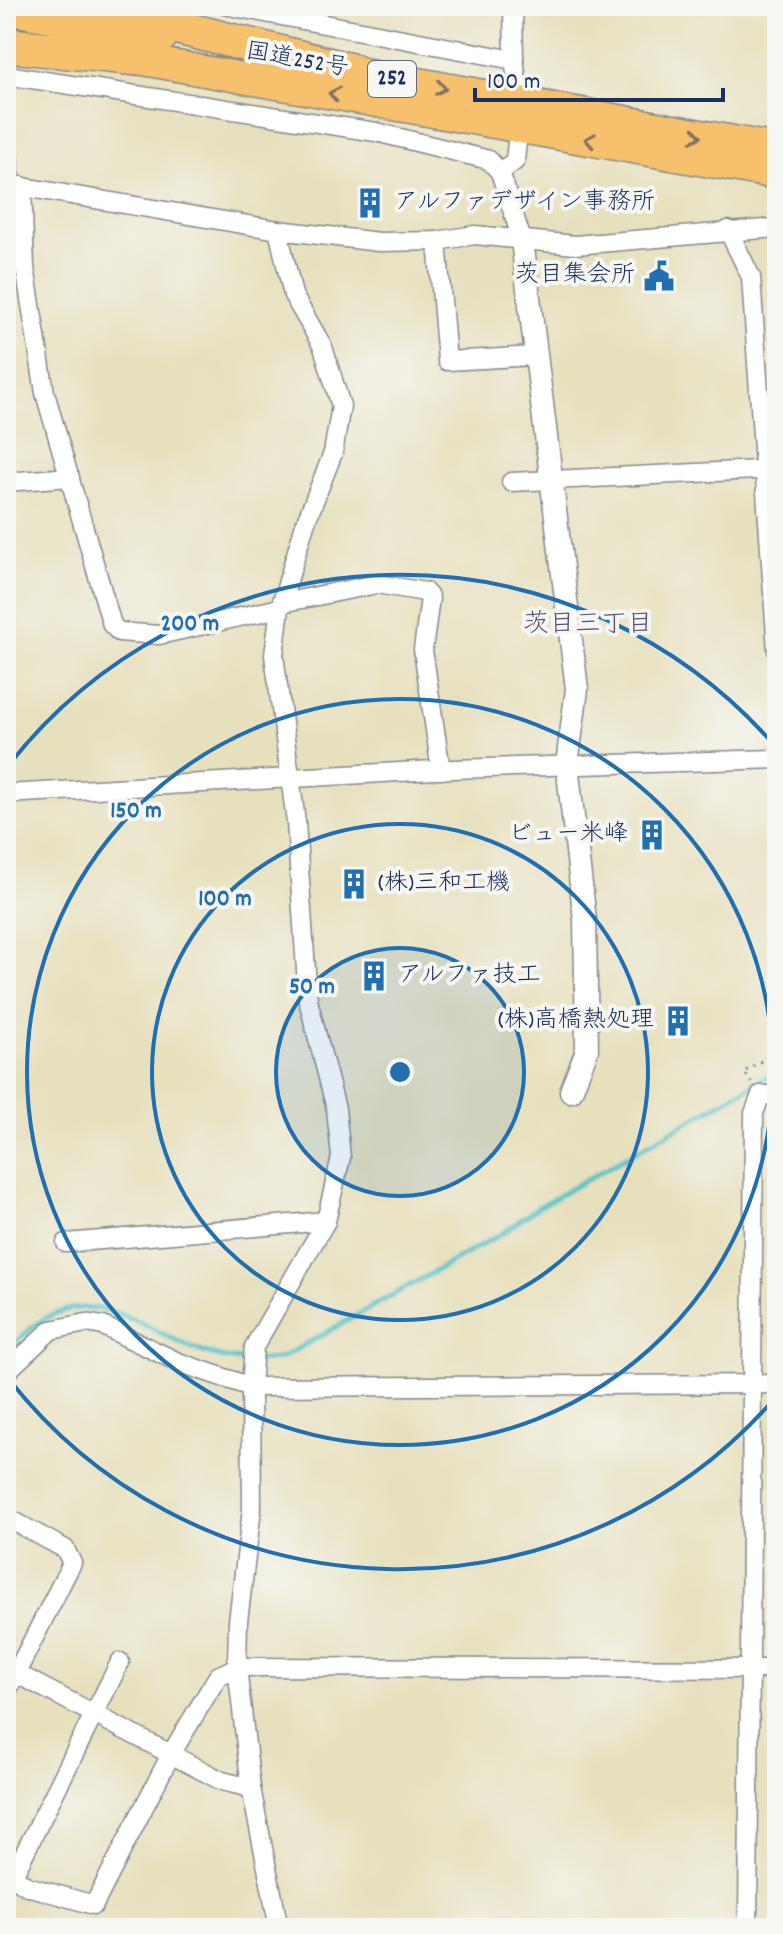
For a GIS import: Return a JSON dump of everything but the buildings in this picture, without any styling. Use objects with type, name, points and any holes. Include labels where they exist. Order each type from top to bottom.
[{"type":"highway","points":[[103,6],[353,71]]},
{"type":"highway","name":"国道252号","points":[[6,9],[353,71],[520,116],[777,174]]},
{"type":"highway","name":"国道252号","points":[[6,35],[133,58],[520,116],[777,149]]},
{"type":"highway","points":[[6,45],[133,58]]},
{"type":"street","points":[[229,6],[514,60]]},
{"type":"street","points":[[500,172],[515,161],[520,116],[514,60],[513,6]]},
{"type":"street","points":[[6,75],[376,132],[489,160],[500,172],[522,240],[577,689],[567,764],[585,920],[587,1050],[571,1091]]},
{"type":"street","points":[[6,136],[45,393],[112,625],[119,632],[159,635],[377,584],[425,592],[430,598],[423,650],[441,770]]},
{"type":"street","points":[[13,184],[278,230],[379,242],[437,241],[475,235],[575,245],[777,228]]},
{"type":"street","points":[[278,230],[293,295],[323,347],[341,406],[333,453],[305,524],[281,605],[274,655],[296,822],[308,1000],[336,1109],[341,1157],[326,1221],[254,1347],[251,1387],[252,1509],[239,1608],[237,1667],[251,1788],[279,1928]]},
{"type":"street","points":[[728,230],[751,277],[771,469],[777,650]]},
{"type":"street","points":[[437,241],[447,361],[535,356]]},
{"type":"street","points":[[511,482],[771,469]]},
{"type":"street","points":[[6,482],[70,477]]},
{"type":"street","points":[[6,794],[567,764],[777,759]]},
{"type":"street","points":[[748,1928],[754,1113],[769,1095]]},
{"type":"street","points":[[66,1243],[326,1221]]},
{"type":"street","points":[[6,1372],[51,1330],[86,1323],[103,1326],[178,1362],[251,1387],[777,1384]]},
{"type":"street","points":[[6,1517],[65,1549],[72,1563],[11,1671],[6,1693]]},
{"type":"street","points":[[120,1662],[9,1874],[27,1886],[94,1905],[171,1754],[218,1676],[237,1667],[777,1669]]},
{"type":"street","points":[[11,1671],[222,1781],[251,1788]]},
{"type":"path","points":[[769,1095],[744,1072],[777,1051]]},
{"type":"waterway","points":[[6,1351],[32,1327],[50,1316],[72,1309],[93,1308],[134,1320],[213,1355],[247,1360],[281,1358],[501,1234],[537,1208],[777,1071]]},
{"type":"place","name":"アルファデザイン事務所","points":[[370,203]]},
{"type":"place","name":"茨目集会所","points":[[659,276]]},
{"type":"place","name":"ビュー米峰","points":[[652,835]]},
{"type":"place","name":"(株)三和工機","points":[[354,884]]},
{"type":"place","name":"アルファ技工","points":[[374,976]]},
{"type":"place","name":"(株)高橋熱処理","points":[[678,1021]]},
{"type":"district","name":"茨目三丁目","points":[[588,625]]}]
